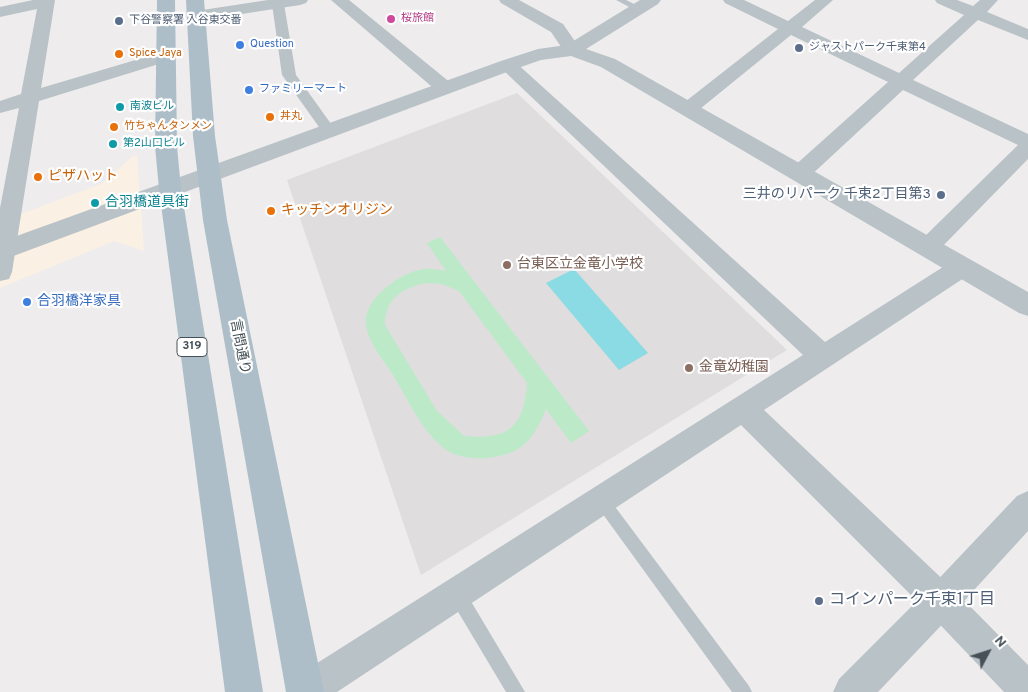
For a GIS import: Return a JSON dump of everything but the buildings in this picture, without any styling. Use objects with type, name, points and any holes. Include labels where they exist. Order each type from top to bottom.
[{"type":"main road","name":"319","points":[[166,0],[166,146],[170,189],[244,692]]},
{"type":"main road","name":"言問通り","points":[[195,8],[209,174],[215,220],[305,692]]},
{"type":"street","points":[[195,8],[278,4],[300,0]]},
{"type":"street","points":[[340,0],[444,88]]},
{"type":"street","points":[[508,0],[557,28],[572,50],[608,63],[1028,305]]},
{"type":"street","points":[[731,0],[1028,142]]},
{"type":"street","points":[[688,109],[824,0]]},
{"type":"street","points":[[942,0],[1028,35]]},
{"type":"street","points":[[800,173],[990,0]]},
{"type":"street","points":[[0,12],[46,1],[1,259]]},
{"type":"street","points":[[278,4],[289,75],[329,131]]},
{"type":"street","points":[[1,259],[209,174],[508,64],[538,55],[572,50],[645,4]]},
{"type":"street","points":[[0,107],[166,56]]},
{"type":"street","points":[[508,64],[823,357]]},
{"type":"street","points":[[928,247],[1028,147]]},
{"type":"street","points":[[305,692],[962,267]]},
{"type":"street","points":[[744,409],[941,601],[1028,691]]},
{"type":"street","points":[[852,692],[941,601],[1028,507]]},
{"type":"lane","points":[[620,0],[645,4]]},
{"type":"lane","points":[[602,501],[743,692]]},
{"type":"lane","points":[[457,594],[516,692]]},
{"type":"shaded area","name":"台東区立金竜小学校","points":[[517,93],[787,350],[421,575],[287,180]]},
{"type":"shaded area","name":"合羽橋道具街","points":[[137,156],[144,251],[114,241],[0,288],[0,222],[101,184],[132,157]]},
{"type":"green space","points":[[440,237],[589,431],[571,443],[546,409],[536,429],[521,447],[504,455],[483,458],[473,458],[453,453],[445,449],[429,433],[375,348],[366,326],[368,310],[373,301],[388,286],[406,274],[416,271],[432,269],[446,271],[427,243]],"holes":[[[425,283],[442,284],[459,291],[527,383],[522,411],[511,428],[502,433],[492,436],[464,436],[437,411],[385,325],[388,308],[396,296],[409,288]]]},
{"type":"water","points":[[574,269],[648,353],[619,370],[546,283]]},
{"type":"place","name":"桜旅館","points":[[391,19]]},
{"type":"place","name":"下谷警察署 入谷東交番","points":[[119,21]]},
{"type":"place","name":"Question","points":[[240,45]]},
{"type":"place","name":"ジャストパーク千束第4","points":[[799,48]]},
{"type":"place","name":"Spice Jaya","points":[[119,54]]},
{"type":"place","name":"ファミリーマート","points":[[249,90]]},
{"type":"place","name":"南波ビル","points":[[120,107]]},
{"type":"place","name":"丼丸","points":[[270,117]]},
{"type":"place","name":"竹ちゃんタンメン","points":[[114,127]]},
{"type":"place","name":"第2山口ビル","points":[[113,144]]},
{"type":"place","name":"ピザハット","points":[[38,177]]},
{"type":"place","name":"三井のリパーク 千束2丁目第3","points":[[941,195]]},
{"type":"place","name":"合羽橋道具街","points":[[95,203]]},
{"type":"place","name":"キッチンオリジン","points":[[271,211]]},
{"type":"place","name":"台東区立金竜小学校","points":[[507,265]]},
{"type":"place","name":"合羽橋洋家具","points":[[27,302]]},
{"type":"place","name":"金竜幼稚園","points":[[689,368]]},
{"type":"place","name":"コインパーク千束1丁目","points":[[819,601]]}]
